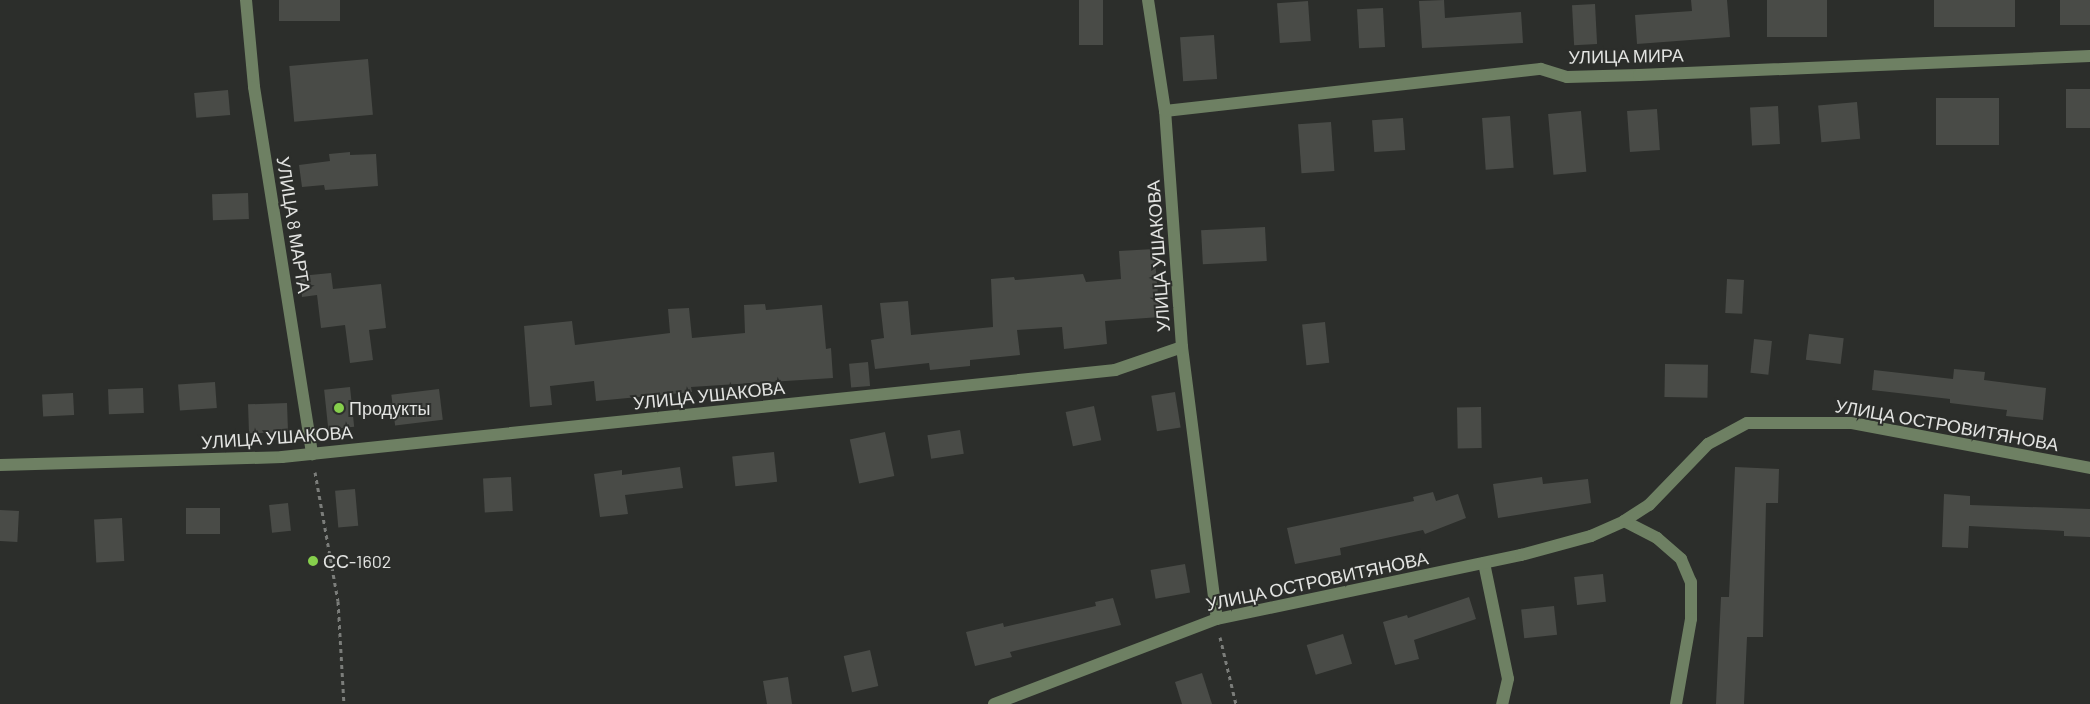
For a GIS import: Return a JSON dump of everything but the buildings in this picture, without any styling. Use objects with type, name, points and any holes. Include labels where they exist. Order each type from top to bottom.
[{"type":"street","name":"УЛИЦА 8 МАРТА","points":[[246,0],[254,87],[312,454]]},
{"type":"street","name":"УЛИЦА УШАКОВА","points":[[0,465],[312,454],[1115,370],[1182,347],[1164,111],[1148,0]]},
{"type":"street","name":"УЛИЦА МИРА","points":[[1164,111],[1541,69],[1567,77],[1621,76],[2090,56]]},
{"type":"street","points":[[1182,347],[1217,619]]},
{"type":"street","name":"УЛИЦА ОСТРОВИТЯНОВА","points":[[994,704],[1217,619],[1554,548],[1624,521],[1670,486],[1708,444],[1728,431],[1761,421],[1852,423],[2090,468]]},
{"type":"street","points":[[1624,521],[1656,538],[1681,559],[1691,582],[1691,619],[1676,704]]},
{"type":"street","points":[[1484,563],[1508,679],[1502,704]]},
{"type":"path","points":[[312,454],[338,601],[344,704]]},
{"type":"path","points":[[1217,619],[1236,704]]},
{"type":"place","name":"Продукты","points":[[339,408]]},
{"type":"place","name":"СС-1602","points":[[313,561]]}]
